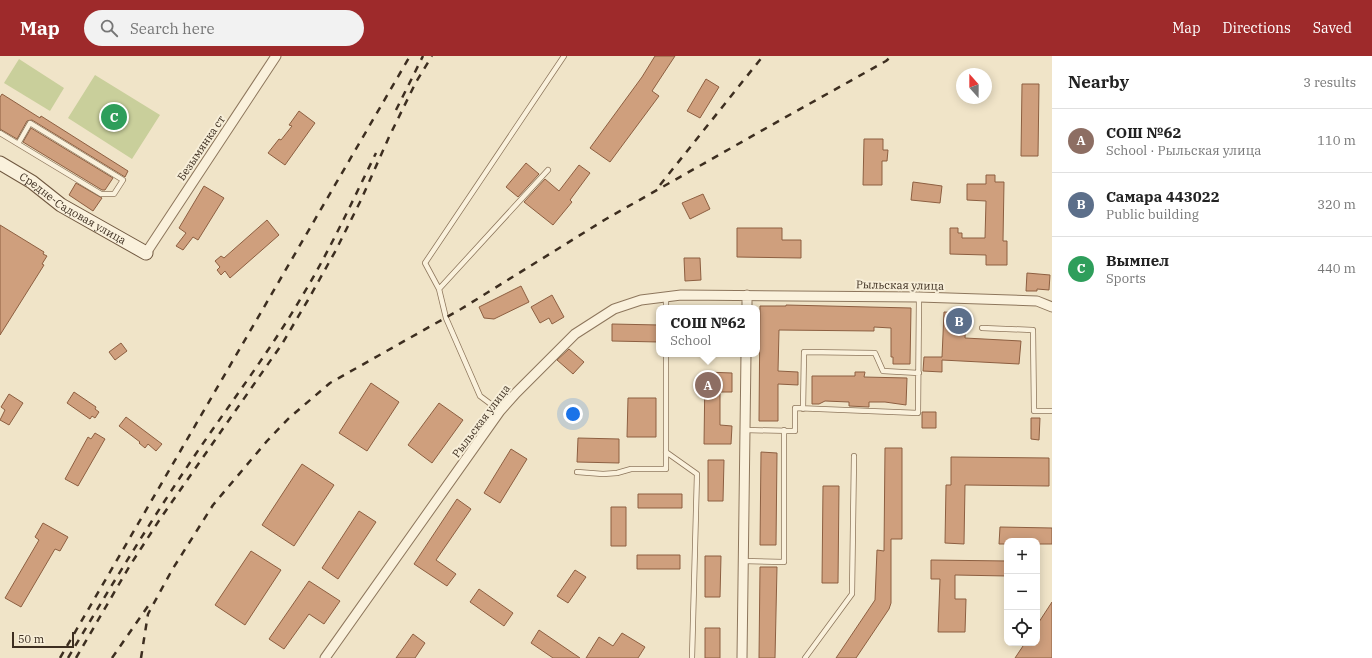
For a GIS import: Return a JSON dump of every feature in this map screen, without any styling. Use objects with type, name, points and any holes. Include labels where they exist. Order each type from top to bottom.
[{"type":"street","name":"Безымянка ст","points":[[146,253],[276,56]]},
{"type":"street","name":"Средне-Садовая улица","points":[[0,163],[32,182],[61,205],[146,253]]},
{"type":"street","name":"Рыльская улица","points":[[325,658],[500,411],[575,334],[614,309],[641,300],[681,295],[919,297],[1036,301],[1052,306]]},
{"type":"street","points":[[747,295],[747,305]]},
{"type":"street","points":[[742,658],[746,357]]},
{"type":"lane","points":[[500,411],[480,396],[446,318],[439,289],[425,263],[564,56]]},
{"type":"lane","points":[[0,133],[18,144],[101,194],[114,194],[123,180],[30,123],[18,144]]},
{"type":"lane","points":[[439,289],[548,170]]},
{"type":"lane","points":[[666,297],[666,305]]},
{"type":"lane","points":[[745,430],[795,431],[795,408],[918,413],[919,297]]},
{"type":"lane","points":[[982,328],[1032,330],[1034,411],[1052,411]]},
{"type":"lane","points":[[803,408],[804,352],[875,353],[882,371],[919,373]]},
{"type":"lane","points":[[577,472],[603,474],[617,473],[631,469],[666,469],[666,357]]},
{"type":"lane","points":[[743,561],[784,562],[784,430]]},
{"type":"lane","points":[[666,452],[697,474],[692,658]]},
{"type":"lane","points":[[805,658],[852,594],[854,456]]},
{"type":"green space","points":[[19,59],[64,88],[50,111],[4,83]]},
{"type":"green space","points":[[95,75],[160,115],[132,159],[68,118]]},
{"type":"building","points":[[655,56],[675,56],[652,91],[659,96],[610,162],[590,148],[642,77]]},
{"type":"building","points":[[706,79],[719,87],[700,118],[687,111]]},
{"type":"building","points":[[1022,84],[1039,84],[1038,156],[1021,156]]},
{"type":"building","points":[[2,94],[40,118],[41,116],[128,171],[125,177],[32,120],[27,121],[17,139],[0,129],[0,97]]},
{"type":"building","points":[[299,111],[315,123],[285,165],[268,153],[292,126],[289,125]]},
{"type":"building","points":[[31,128],[113,178],[105,190],[102,190],[23,142]]},
{"type":"building","points":[[864,139],[883,139],[883,150],[888,150],[887,161],[882,161],[882,185],[863,185]]},
{"type":"building","points":[[526,163],[539,174],[518,197],[506,187]]},
{"type":"building","points":[[579,165],[590,173],[570,200],[572,202],[553,225],[524,202],[545,179],[559,191]]},
{"type":"building","points":[[986,175],[995,175],[995,182],[1004,182],[1003,241],[1007,241],[1007,265],[986,265],[986,255],[950,254],[950,228],[958,228],[958,233],[962,233],[962,238],[985,238],[986,201],[967,200],[967,184],[986,184]]},
{"type":"building","points":[[913,182],[942,186],[940,203],[911,200]]},
{"type":"building","points":[[76,183],[102,198],[93,211],[69,195]]},
{"type":"building","points":[[204,186],[224,198],[198,240],[193,237],[183,250],[176,246],[186,233],[179,228]]},
{"type":"building","points":[[703,194],[710,209],[690,219],[682,203]]},
{"type":"building","points":[[267,220],[279,235],[230,278],[225,271],[221,275],[217,270],[220,267],[215,261],[221,256],[224,258]]},
{"type":"building","points":[[0,225],[44,252],[43,254],[47,256],[42,264],[44,265],[0,335]]},
{"type":"building","points":[[737,228],[782,228],[782,240],[801,240],[801,258],[737,257]]},
{"type":"building","points":[[684,258],[700,258],[701,280],[685,281]]},
{"type":"building","points":[[1027,273],[1050,275],[1049,290],[1037,289],[1037,291],[1026,291]]},
{"type":"building","points":[[521,286],[529,302],[494,319],[484,318],[479,307]]},
{"type":"building","points":[[552,295],[564,317],[552,324],[549,318],[540,323],[531,307]]},
{"type":"building","points":[[760,306],[911,308],[910,364],[893,364],[893,357],[891,357],[891,328],[874,327],[874,331],[779,330],[778,371],[798,372],[798,385],[778,384],[778,421],[759,421]]},
{"type":"building","points":[[944,312],[966,313],[965,338],[1021,341],[1019,364],[942,360],[942,372],[923,371],[924,357],[942,357]]},
{"type":"building","points":[[612,324],[656,325],[656,342],[612,341]]},
{"type":"building","points":[[121,343],[127,351],[115,360],[109,352]]},
{"type":"building","points":[[569,349],[584,362],[573,374],[557,360]]},
{"type":"building","points":[[705,372],[732,373],[732,392],[720,392],[720,425],[732,426],[731,444],[704,444]]},
{"type":"building","points":[[855,372],[865,372],[864,377],[907,378],[906,405],[885,402],[869,402],[869,407],[849,406],[849,402],[825,401],[819,404],[812,404],[812,376],[855,376]]},
{"type":"building","points":[[371,383],[399,402],[367,451],[339,433]]},
{"type":"building","points":[[74,392],[96,407],[95,409],[99,412],[95,418],[92,416],[90,419],[67,403]]},
{"type":"building","points":[[9,394],[23,403],[9,425],[0,420],[5,410],[1,407]]},
{"type":"building","points":[[628,398],[656,398],[656,437],[627,437]]},
{"type":"building","points":[[439,403],[463,420],[432,463],[408,445]]},
{"type":"building","points":[[922,412],[936,412],[936,428],[922,428]]},
{"type":"building","points":[[126,417],[162,444],[156,451],[148,444],[145,448],[139,443],[140,442],[119,426]]},
{"type":"building","points":[[1031,418],[1040,418],[1039,440],[1031,439]]},
{"type":"building","points":[[95,433],[105,439],[78,486],[65,479],[88,437],[91,439]]},
{"type":"building","points":[[578,438],[619,439],[619,463],[577,462]]},
{"type":"building","points":[[885,448],[902,448],[902,539],[891,539],[891,603],[889,609],[856,658],[836,658],[875,600],[877,550],[884,551]]},
{"type":"building","points":[[511,449],[527,459],[500,503],[484,493]]},
{"type":"building","points":[[761,452],[777,453],[776,545],[760,545]]},
{"type":"building","points":[[951,457],[1049,458],[1049,486],[965,485],[964,544],[945,543],[946,485],[951,485]]},
{"type":"building","points":[[708,460],[724,460],[723,501],[708,501]]},
{"type":"building","points":[[302,464],[334,485],[294,546],[262,525]]},
{"type":"building","points":[[823,486],[839,486],[838,583],[822,583]]},
{"type":"building","points":[[638,494],[682,494],[682,508],[638,508]]},
{"type":"building","points":[[457,499],[471,509],[436,560],[456,574],[447,586],[414,564]]},
{"type":"building","points":[[611,507],[626,507],[626,546],[611,546]]},
{"type":"building","points":[[359,511],[376,522],[338,579],[322,568]]},
{"type":"building","points":[[43,523],[68,537],[60,551],[55,549],[21,607],[5,598],[39,540],[35,537]]},
{"type":"building","points":[[1000,527],[1052,528],[1052,544],[1040,544],[1040,538],[1004,538],[1004,544],[999,544]]},
{"type":"building","points":[[251,551],[281,570],[245,625],[215,605]]},
{"type":"building","points":[[637,555],[680,555],[680,569],[637,569]]},
{"type":"building","points":[[705,556],[721,556],[720,597],[705,597]]},
{"type":"building","points":[[931,560],[1004,561],[1004,576],[955,575],[955,599],[966,599],[965,632],[938,632],[940,579],[931,579]]},
{"type":"building","points":[[760,567],[777,567],[775,658],[759,658]]},
{"type":"building","points":[[575,570],[586,577],[568,603],[557,596]]},
{"type":"building","points":[[309,581],[340,601],[324,624],[309,614],[284,649],[269,639]]},
{"type":"building","points":[[479,589],[513,613],[504,626],[470,602]]},
{"type":"building","points":[[1052,602],[1052,658],[1015,658],[1023,646],[1040,646],[1040,620]]},
{"type":"building","points":[[705,628],[720,628],[720,658],[705,658]]},
{"type":"building","points":[[539,630],[580,658],[553,658],[531,643]]},
{"type":"building","points":[[622,633],[645,647],[638,658],[586,658],[599,637],[613,646]]},
{"type":"building","points":[[413,634],[425,643],[415,658],[396,658]]},
{"type":"railway","points":[[60,658],[410,56]]},
{"type":"railway","points":[[396,110],[423,56]]},
{"type":"railway","points":[[76,658],[129,567],[160,519],[282,344],[336,250],[416,82],[432,56]]},
{"type":"railway","points":[[660,185],[763,56]]},
{"type":"railway","points":[[141,658],[148,614],[172,570],[213,505],[267,441],[289,418],[330,383],[461,309],[606,219],[886,61],[892,56]]},
{"type":"railway","points":[[68,658],[128,558],[175,485],[288,319],[331,245],[376,153]]},
{"type":"railway","points":[[112,658],[148,606]]},
{"type":"place","name":"Вымпел","points":[[114,117]]},
{"type":"place","name":"Самара 443022","points":[[959,321]]},
{"type":"place","name":"СОШ №62","points":[[708,385]]}]
